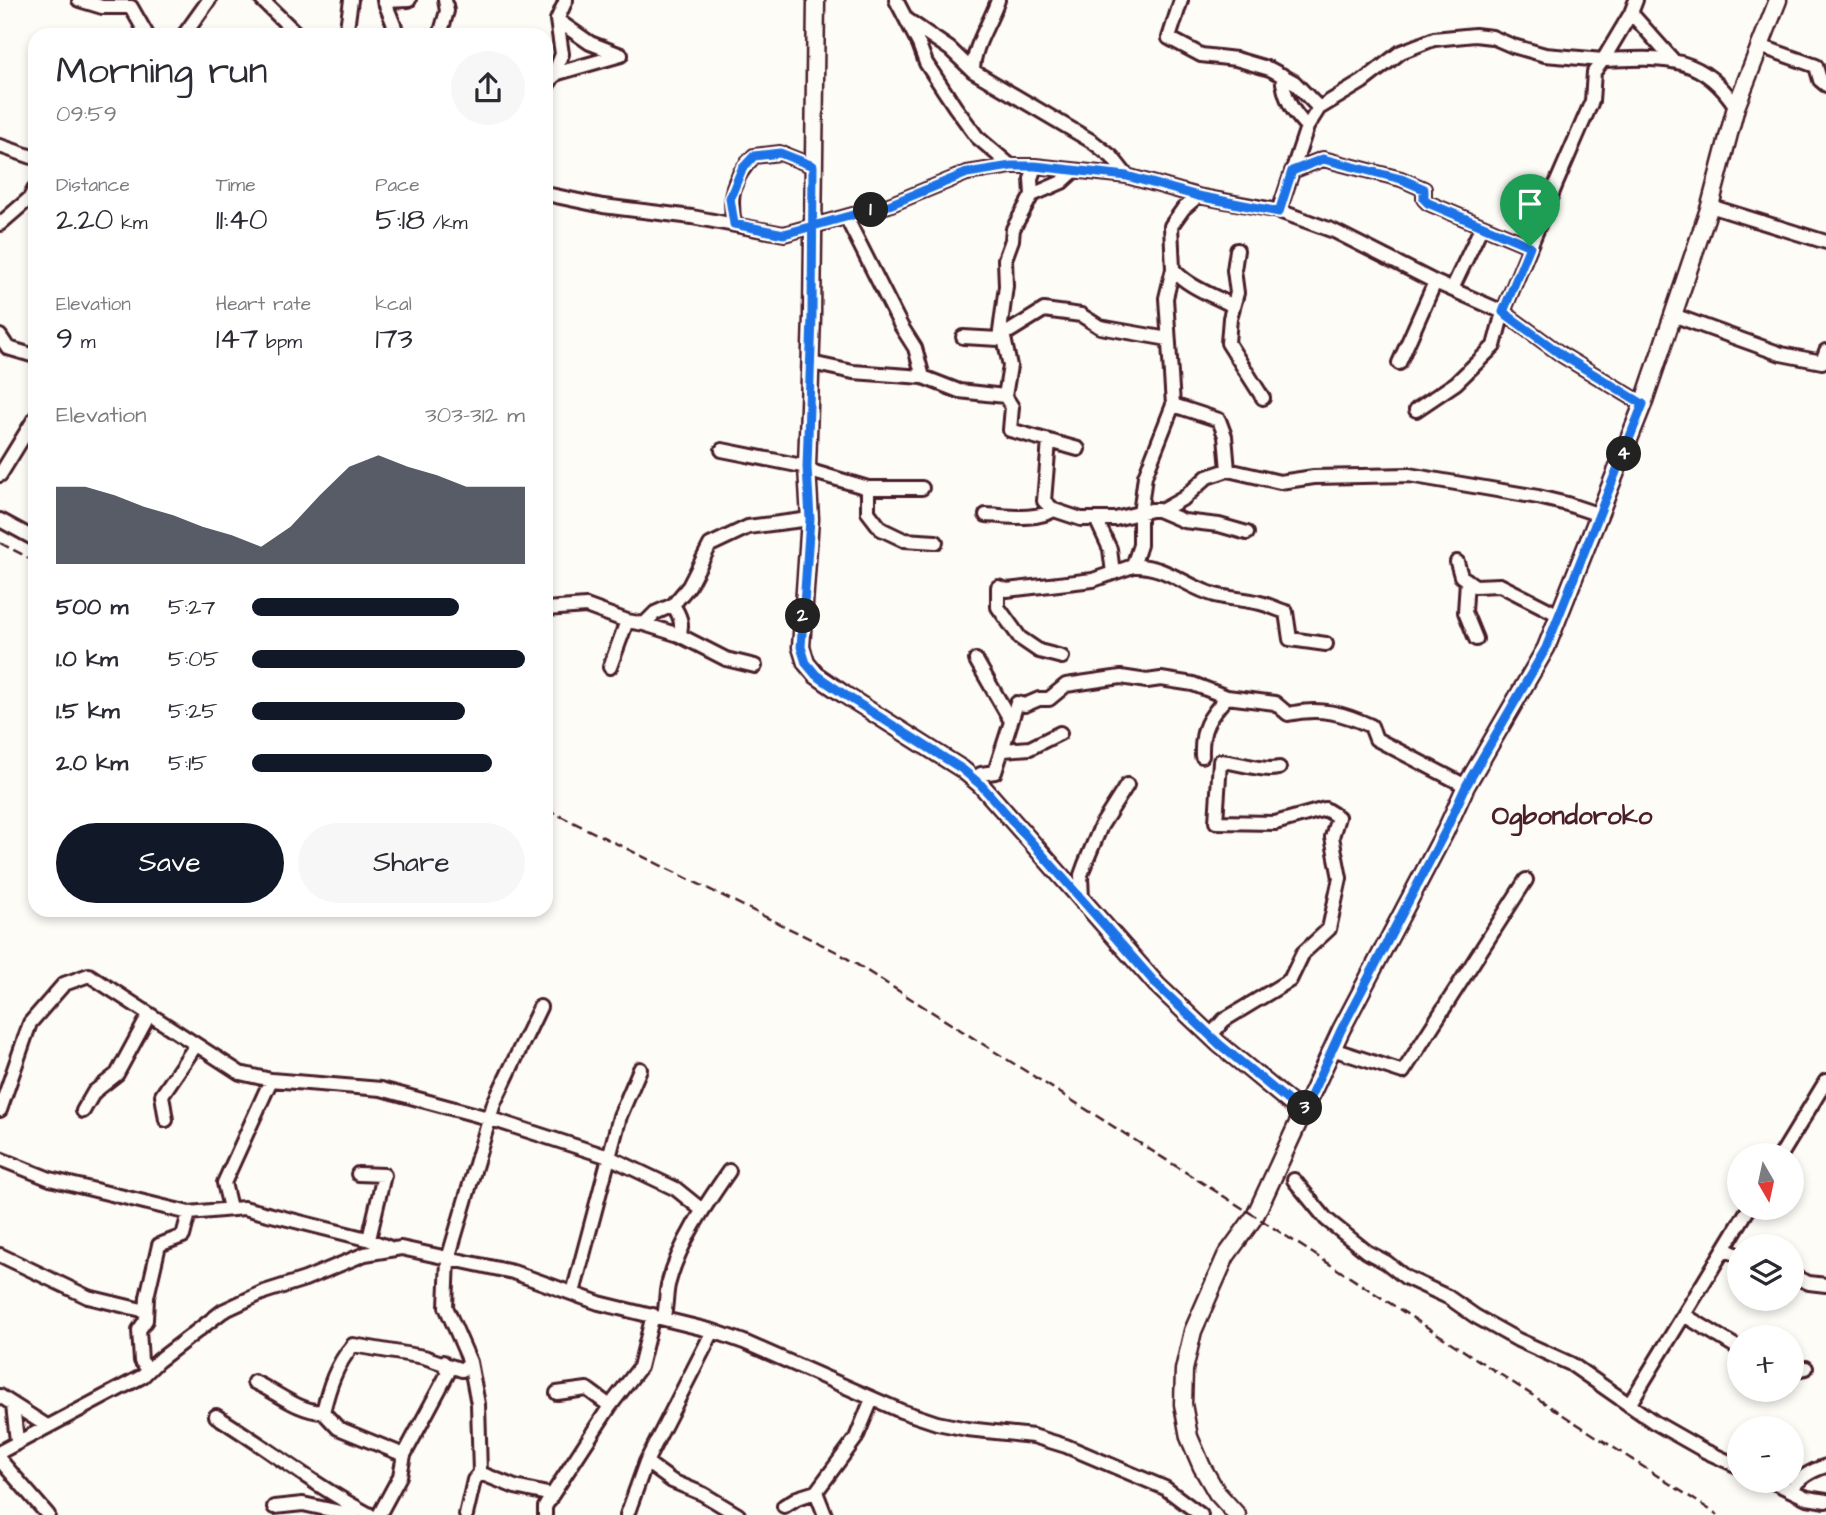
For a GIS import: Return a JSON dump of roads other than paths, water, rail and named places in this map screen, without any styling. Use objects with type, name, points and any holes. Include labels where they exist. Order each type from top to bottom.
[{"type":"main road","points":[[816,0],[807,468],[810,519],[801,647],[806,663],[816,675],[962,769],[981,785],[1157,985],[1210,1036],[1303,1113]]},
{"type":"main road","points":[[1237,1515],[1217,1493],[1189,1437],[1184,1404],[1184,1370],[1193,1331],[1226,1256],[1255,1216],[1332,1049],[1445,832],[1466,786],[1546,648],[1643,404],[1710,206],[1736,107],[1778,0]]},
{"type":"street","points":[[79,0],[102,7],[131,7],[143,28]]},
{"type":"street","points":[[189,28],[209,0]]},
{"type":"street","points":[[262,0],[291,28]]},
{"type":"street","points":[[347,28],[351,0]]},
{"type":"street","points":[[395,28],[384,1],[409,0]]},
{"type":"street","points":[[442,28],[447,11],[445,0]]},
{"type":"street","points":[[553,73],[562,54],[558,20],[566,0]]},
{"type":"street","points":[[896,0],[926,63],[955,107],[977,137],[1011,166]]},
{"type":"street","points":[[973,71],[975,51],[991,22],[998,0]]},
{"type":"street","points":[[1181,0],[1170,38],[1200,55],[1236,59],[1282,75],[1294,82],[1319,108]]},
{"type":"street","points":[[1416,410],[1456,383],[1494,346],[1503,312],[1592,101],[1594,72],[1631,13],[1636,0]]},
{"type":"street","points":[[1631,13],[1672,59]]},
{"type":"street","points":[[906,19],[950,49],[973,71],[1093,142],[1112,156],[1127,176]]},
{"type":"street","points":[[553,78],[558,73],[621,55],[590,43],[558,20]]},
{"type":"street","points":[[1293,113],[1319,108],[1362,82],[1401,52],[1434,39],[1453,35],[1492,37],[1545,55],[1603,60],[1672,59],[1710,75],[1736,107]]},
{"type":"street","points":[[1760,46],[1816,66],[1820,80],[1826,85]]},
{"type":"street","points":[[1282,75],[1286,98],[1293,113],[1307,127]]},
{"type":"street","points":[[1279,212],[1307,127],[1319,108]]},
{"type":"street","points":[[0,146],[28,156]]},
{"type":"street","points":[[734,224],[730,198],[742,169],[754,156],[780,153],[813,166]]},
{"type":"street","points":[[1292,171],[1323,159],[1401,179],[1424,189],[1424,199],[1428,203],[1530,246]]},
{"type":"street","points":[[553,195],[603,206],[734,224],[784,234],[889,205],[967,173],[1011,166],[1035,166],[1127,176],[1198,196],[1279,212],[1334,231],[1435,282],[1503,312],[1562,355],[1643,404]]},
{"type":"street","points":[[1000,336],[1006,286],[1005,259],[1013,229],[1032,195],[1031,179],[1035,166]]},
{"type":"street","points":[[1032,195],[1062,182],[1074,171]]},
{"type":"street","points":[[1132,566],[1140,545],[1140,514],[1145,476],[1173,405],[1166,298],[1173,269],[1171,226],[1182,209],[1198,196]]},
{"type":"street","points":[[0,224],[28,200]]},
{"type":"street","points":[[1710,206],[1826,242]]},
{"type":"street","points":[[846,217],[901,326],[915,348],[923,377]]},
{"type":"street","points":[[1452,289],[1482,226]]},
{"type":"street","points":[[1237,250],[1234,271],[1237,293],[1230,318],[1228,343],[1263,398]]},
{"type":"street","points":[[1173,269],[1177,274],[1233,306]]},
{"type":"street","points":[[1399,363],[1435,282]]},
{"type":"street","points":[[963,337],[1000,336],[1044,310],[1082,315],[1100,327],[1168,339]]},
{"type":"street","points":[[1673,315],[1781,354],[1822,362],[1826,351]]},
{"type":"street","points":[[0,336],[8,348],[28,353]]},
{"type":"street","points":[[1000,336],[1004,338],[1010,366],[1005,396],[1012,407],[1010,430],[1078,449]]},
{"type":"street","points":[[811,363],[853,372],[923,377],[958,391],[1005,396]]},
{"type":"street","points":[[1173,405],[1219,420],[1225,436],[1228,470]]},
{"type":"street","points":[[0,475],[28,429]]},
{"type":"street","points":[[1049,441],[1044,501],[1054,510],[1081,519],[1115,519],[1151,510],[1161,511],[1184,521],[1219,525],[1247,533]]},
{"type":"street","points":[[722,450],[807,468],[868,488],[922,488]]},
{"type":"street","points":[[1161,511],[1184,498],[1207,477],[1228,470],[1280,482],[1314,477],[1409,475],[1538,497],[1600,515]]},
{"type":"street","points":[[868,488],[868,512],[881,529],[904,540],[936,542]]},
{"type":"street","points":[[986,515],[1025,517],[1047,514],[1054,510]]},
{"type":"street","points":[[643,624],[655,613],[673,605],[689,586],[710,545],[748,527],[810,519]]},
{"type":"street","points":[[1096,519],[1110,549],[1113,573]]},
{"type":"street","points":[[0,520],[28,535]]},
{"type":"street","points":[[1457,562],[1461,576],[1475,586],[1500,585],[1559,615]]},
{"type":"street","points":[[1062,657],[1039,651],[1020,638],[998,607],[998,587],[1007,590],[1093,580],[1132,566],[1147,565],[1216,596],[1260,603],[1286,612],[1290,639],[1326,644]]},
{"type":"street","points":[[1466,580],[1465,612],[1476,639]]},
{"type":"street","points":[[673,605],[679,614],[682,629],[680,635]]},
{"type":"street","points":[[553,608],[586,606],[627,621],[680,635],[726,659],[755,666]]},
{"type":"street","points":[[610,667],[627,621]]},
{"type":"street","points":[[976,660],[1011,721]]},
{"type":"street","points":[[981,785],[981,774],[995,772],[1017,703],[1025,705],[1039,699],[1049,699],[1066,685],[1121,677],[1193,684],[1227,697],[1275,703],[1288,714],[1306,710],[1339,712],[1371,726],[1376,739],[1466,786]]},
{"type":"street","points":[[1202,757],[1201,736],[1210,715],[1227,697]]},
{"type":"street","points":[[1003,750],[1030,748],[1059,733]]},
{"type":"street","points":[[1210,1036],[1224,1020],[1290,980],[1303,953],[1329,929],[1340,878],[1332,837],[1338,817],[1325,809],[1275,823],[1216,822],[1220,761],[1269,770],[1279,768]]},
{"type":"street","points":[[1082,900],[1085,864],[1101,826],[1127,785]]},
{"type":"street","points":[[1332,1049],[1403,1072],[1526,880]]},
{"type":"street","points":[[0,1110],[30,1023],[64,984],[89,975],[240,1073],[271,1080],[381,1090],[489,1118],[609,1157],[676,1188],[702,1210]]},
{"type":"street","points":[[466,1515],[474,1480],[480,1474],[478,1404],[470,1362],[446,1307],[448,1259],[494,1103],[540,1007]]},
{"type":"street","points":[[83,1111],[94,1092],[117,1074],[149,1015]]},
{"type":"street","points":[[166,1120],[162,1095],[196,1045]]},
{"type":"street","points":[[573,1293],[620,1116],[640,1069]]},
{"type":"street","points":[[230,1208],[224,1183],[271,1080]]},
{"type":"street","points":[[1788,1143],[1826,1081]]},
{"type":"street","points":[[0,1159],[50,1179],[189,1213],[244,1208],[369,1239],[393,1249]]},
{"type":"street","points":[[545,1515],[545,1507],[552,1495],[610,1406],[640,1367],[668,1284],[702,1210],[729,1171]]},
{"type":"street","points":[[358,1174],[384,1175],[369,1239]]},
{"type":"street","points":[[1294,1180],[1326,1219],[1367,1252],[1405,1277],[1448,1297],[1518,1340],[1571,1364],[1629,1405],[1705,1451],[1727,1461]]},
{"type":"street","points":[[149,1370],[141,1362],[139,1330],[146,1320],[147,1297],[159,1245],[183,1236],[189,1213]]},
{"type":"street","points":[[1629,1405],[1742,1220]]},
{"type":"street","points":[[0,1452],[143,1376],[158,1361],[223,1311],[264,1292],[365,1254],[401,1248],[513,1272],[598,1303],[713,1331],[872,1399],[937,1423],[1033,1436],[1066,1447],[1165,1488],[1201,1515]]},
{"type":"street","points":[[0,1255],[88,1297],[146,1311]]},
{"type":"street","points":[[1804,1281],[1826,1285]]},
{"type":"street","points":[[1684,1315],[1727,1341]]},
{"type":"street","points":[[627,1515],[646,1462],[713,1331]]},
{"type":"street","points":[[323,1412],[331,1381],[353,1345],[443,1362],[462,1370],[470,1362]]},
{"type":"street","points":[[379,1515],[400,1476],[404,1455],[448,1373],[443,1362]]},
{"type":"street","points":[[254,1382],[308,1412],[323,1412],[338,1428],[404,1455]]},
{"type":"street","points":[[557,1393],[587,1389],[610,1406]]},
{"type":"street","points":[[0,1396],[47,1426]]},
{"type":"street","points":[[784,1506],[797,1498],[816,1492],[856,1438],[872,1399]]},
{"type":"street","points":[[13,1405],[17,1441]]},
{"type":"street","points":[[216,1416],[256,1440],[362,1514]]},
{"type":"street","points":[[0,1460],[48,1515]]},
{"type":"street","points":[[646,1462],[672,1481],[703,1494],[738,1515]]},
{"type":"street","points":[[1804,1475],[1826,1466]]},
{"type":"street","points":[[480,1474],[515,1487],[552,1495]]},
{"type":"street","points":[[816,1492],[825,1515]]},
{"type":"street","points":[[1796,1493],[1826,1501]]},
{"type":"street","points":[[274,1507],[303,1504],[362,1514]]},
{"type":"railway","points":[[0,543],[28,557]]},
{"type":"railway","points":[[553,812],[837,952],[1255,1216],[1718,1515]]},
{"type":"district","name":"Ogbondoroko","points":[[1572,816]]}]
